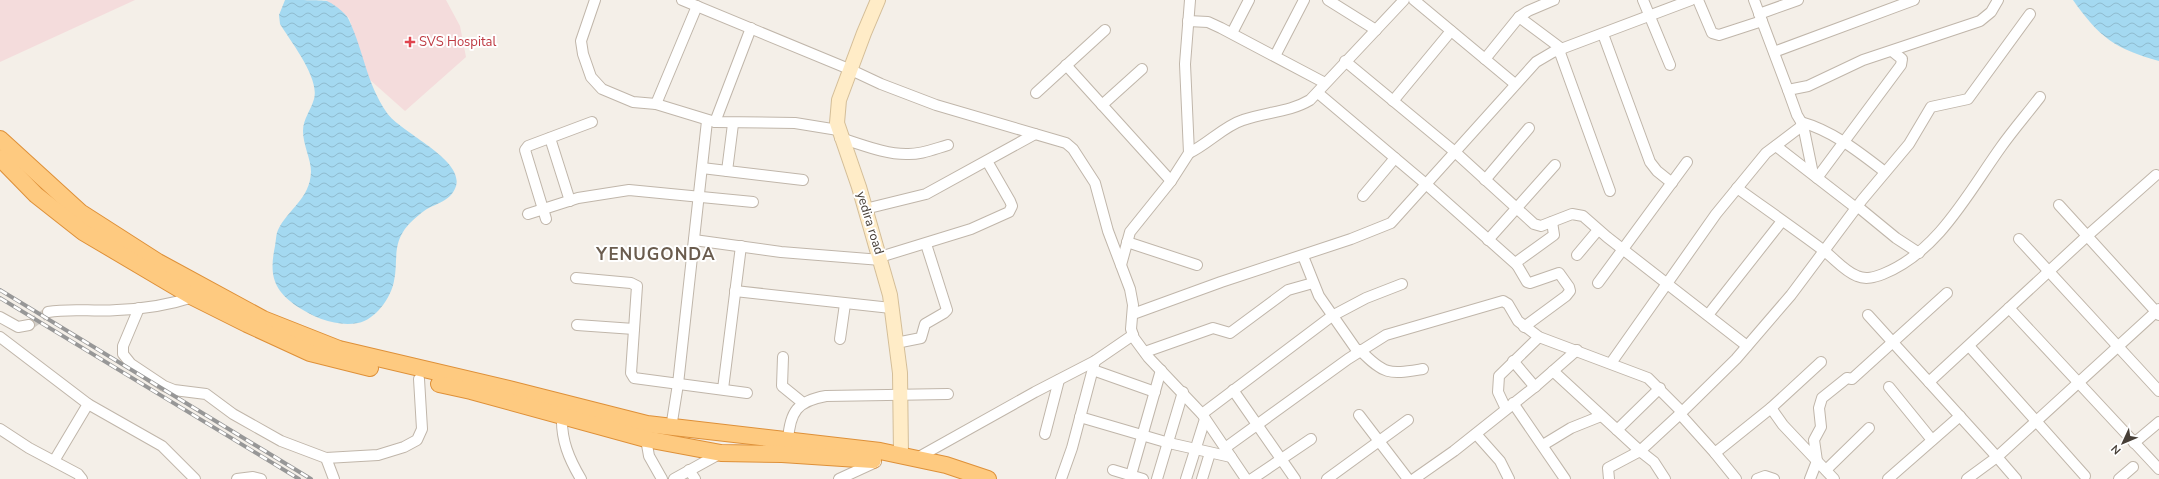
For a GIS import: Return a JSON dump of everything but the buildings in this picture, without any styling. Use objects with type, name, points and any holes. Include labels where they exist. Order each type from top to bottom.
[{"type":"highway","points":[[0,139],[80,212],[158,262],[263,319],[339,349],[513,390],[647,424],[671,428],[788,440],[900,455],[946,465],[988,479]]},
{"type":"highway","points":[[0,158],[36,195],[83,232],[193,297],[247,324],[310,352],[471,391],[646,439],[721,453],[782,454],[902,462],[954,479]]},
{"type":"main road","name":"yedira road","points":[[878,0],[850,69],[838,107],[839,134],[881,258],[891,308],[901,395],[900,455]]},
{"type":"street","points":[[596,0],[581,41],[583,54],[591,76],[602,90],[613,95],[633,102],[656,104],[711,122],[733,124],[795,122],[839,134],[881,150],[907,154],[921,153],[948,145]]},
{"type":"street","points":[[682,0],[702,5],[751,28],[850,69],[881,84],[951,111],[1066,143],[1092,177],[1108,231],[1130,289],[1133,314],[1133,335],[1144,352],[1204,416],[1246,479]]},
{"type":"street","points":[[1189,153],[1185,64],[1190,0]]},
{"type":"street","points":[[1232,33],[1249,0]]},
{"type":"street","points":[[1275,56],[1304,0]]},
{"type":"street","points":[[1328,0],[1376,30]]},
{"type":"street","points":[[1121,265],[1130,232],[1171,181],[1189,153],[1204,146],[1230,126],[1243,120],[1300,106],[1318,93],[1345,61],[1404,0]]},
{"type":"street","points":[[1414,0],[1515,84]]},
{"type":"street","points":[[1484,58],[1519,17],[1528,11],[1554,0]]},
{"type":"street","points":[[1643,0],[1651,15],[1670,65]]},
{"type":"street","points":[[1698,0],[1712,33],[1719,35],[1798,0]]},
{"type":"street","points":[[1754,0],[1802,123],[1815,176]]},
{"type":"street","points":[[1774,52],[1914,0]]},
{"type":"street","points":[[1788,90],[1808,86],[1863,60],[1980,21],[1991,12],[1998,0]]},
{"type":"street","points":[[1133,314],[1221,282],[1303,256],[1391,223],[1427,185],[1536,62],[1561,50],[1685,1]]},
{"type":"street","points":[[656,104],[702,5]]},
{"type":"street","points":[[1609,479],[1608,468],[1640,451],[1681,413],[1747,346],[1791,294],[1856,207],[1909,144],[1932,107],[1968,99],[2030,14]]},
{"type":"street","points":[[1519,17],[1561,50],[1610,192]]},
{"type":"street","points":[[1188,21],[1208,22],[1232,33],[1325,83]]},
{"type":"street","points":[[671,428],[678,384],[702,168],[711,122],[751,28]]},
{"type":"street","points":[[1036,93],[1105,30]]},
{"type":"street","points":[[1393,101],[1451,31]]},
{"type":"street","points":[[1603,34],[1650,162],[1657,171],[1672,183]]},
{"type":"street","points":[[1815,176],[1844,142],[1901,65],[1902,59],[1892,51]]},
{"type":"street","points":[[1345,61],[1455,152],[1537,226],[1572,214],[1579,214],[1747,346]]},
{"type":"street","points":[[1066,65],[1171,181]]},
{"type":"street","points":[[1102,105],[1142,69]]},
{"type":"street","points":[[1318,93],[1427,185],[1517,265],[1526,282],[1530,283],[1559,273],[1569,287],[1570,292],[1524,327]]},
{"type":"street","points":[[1737,188],[1824,251],[1850,273],[1862,278],[1874,277],[1893,270],[1919,253],[1951,218],[2002,145],[2040,97]]},
{"type":"street","points":[[544,214],[525,150],[528,146],[592,122]]},
{"type":"street","points":[[1802,123],[1812,125],[1844,142],[1885,172]]},
{"type":"street","points":[[1611,363],[1666,283],[1737,188],[1766,154],[1802,123]]},
{"type":"street","points":[[727,171],[733,124]]},
{"type":"street","points":[[1485,180],[1529,128]]},
{"type":"street","points":[[865,209],[926,194],[948,184],[1035,134]]},
{"type":"street","points":[[550,138],[570,201]]},
{"type":"street","points":[[1776,146],[1896,238],[1919,253]]},
{"type":"street","points":[[1363,196],[1395,158]]},
{"type":"street","points":[[694,240],[781,252],[881,258],[971,229],[1009,212],[1012,206],[1010,201],[987,161]]},
{"type":"street","points":[[1598,283],[1687,162]]},
{"type":"street","points":[[1488,240],[1555,165]]},
{"type":"street","points":[[702,168],[803,180]]},
{"type":"street","points":[[1929,382],[2087,236],[2156,175]]},
{"type":"street","points":[[528,214],[544,214],[570,201],[629,190],[753,202]]},
{"type":"street","points":[[1967,479],[1997,456],[2036,422],[2158,312],[2059,205]]},
{"type":"street","points":[[1708,315],[1782,221]]},
{"type":"street","points":[[1517,265],[1518,261],[1554,235],[1552,222]]},
{"type":"street","points":[[1577,255],[1598,230]]},
{"type":"street","points":[[2019,239],[2159,391]]},
{"type":"street","points":[[1127,242],[1197,265]]},
{"type":"street","points":[[896,344],[920,338],[924,324],[944,314],[946,310],[926,244]]},
{"type":"street","points":[[723,389],[741,246]]},
{"type":"street","points":[[1303,256],[1313,283],[1332,316],[1359,351],[1375,365],[1386,372],[1399,373],[1423,369]]},
{"type":"street","points":[[576,278],[635,284],[638,289],[634,329],[632,376],[638,380],[747,393]]},
{"type":"street","points":[[1144,352],[1213,328],[1230,333],[1288,290],[1313,283]]},
{"type":"street","points":[[1186,479],[1204,416],[1233,390],[1332,316],[1366,298],[1402,284]]},
{"type":"street","points":[[735,291],[891,308]]},
{"type":"street","points":[[1810,479],[1817,461],[1814,440],[1821,427],[1819,408],[1822,398],[1847,378],[1852,379],[1947,293]]},
{"type":"street","points":[[48,312],[60,310],[116,310],[139,308],[177,302],[193,297]]},
{"type":"street","points":[[1225,448],[1359,351],[1386,335],[1503,301],[1507,303],[1514,316],[1524,327],[1539,337],[1577,350],[1648,378],[1660,388],[1736,479]]},
{"type":"street","points":[[840,340],[844,304]]},
{"type":"street","points":[[139,308],[123,346],[123,354],[131,364],[164,386],[174,390],[206,394],[233,414],[282,441],[326,458],[378,455],[404,447],[417,440],[422,429],[419,379]]},
{"type":"street","points":[[2009,308],[2159,469]]},
{"type":"street","points":[[1868,315],[1997,456],[2016,479]]},
{"type":"street","points":[[0,317],[18,327],[29,325]]},
{"type":"street","points":[[577,325],[634,329]]},
{"type":"street","points":[[917,458],[1059,380],[1094,366],[1133,335]]},
{"type":"street","points":[[0,337],[88,404],[162,446],[196,479]]},
{"type":"street","points":[[1539,337],[1498,376],[1498,392],[1543,445],[1565,479]]},
{"type":"street","points":[[1969,346],[2084,476]]},
{"type":"street","points":[[1414,479],[1476,434],[1535,387],[1577,350]]},
{"type":"street","points":[[783,357],[782,386],[803,403]]},
{"type":"street","points":[[1513,361],[1535,387]]},
{"type":"street","points":[[1715,453],[1771,408],[1821,362]]},
{"type":"street","points":[[1094,366],[1155,392]]},
{"type":"street","points":[[1061,479],[1094,366]]},
{"type":"street","points":[[1131,475],[1161,370]]},
{"type":"street","points":[[1553,371],[1601,416],[1654,462],[1665,479]]},
{"type":"street","points":[[1045,434],[1059,380]]},
{"type":"street","points":[[1889,387],[1932,440]]},
{"type":"street","points":[[1617,430],[1660,388]]},
{"type":"street","points":[[1233,390],[1294,479]]},
{"type":"street","points":[[1157,479],[1183,392]]},
{"type":"street","points":[[788,440],[789,422],[793,414],[803,403],[812,398],[826,396],[948,394]]},
{"type":"street","points":[[54,461],[88,404]]},
{"type":"street","points":[[1771,408],[1783,425],[1834,479]]},
{"type":"street","points":[[1359,415],[1408,479]]},
{"type":"street","points":[[562,416],[565,447],[581,479]]},
{"type":"street","points":[[1543,445],[1571,428],[1601,416]]},
{"type":"street","points":[[1888,479],[1960,416]]},
{"type":"street","points":[[1080,417],[1143,436],[1231,457]]},
{"type":"street","points":[[1326,479],[1408,420]]},
{"type":"street","points":[[2134,442],[2159,422]]},
{"type":"street","points":[[1826,470],[1869,428]]},
{"type":"street","points":[[0,429],[78,474],[82,479]]},
{"type":"street","points":[[1476,434],[1500,461],[1509,479]]},
{"type":"street","points":[[1252,479],[1311,438]]},
{"type":"street","points":[[646,439],[649,456],[662,479]]},
{"type":"street","points":[[674,479],[721,453]]},
{"type":"street","points":[[1202,479],[1210,453]]},
{"type":"street","points":[[326,458],[334,479]]},
{"type":"street","points":[[839,479],[880,461]]},
{"type":"street","points":[[2119,479],[2133,467]]},
{"type":"street","points":[[689,470],[695,479]]},
{"type":"street","points":[[1113,470],[1143,479]]},
{"type":"street","points":[[238,479],[253,477],[261,479]]},
{"type":"shaded area","points":[[0,0],[135,0],[0,62]]},
{"type":"shaded area","name":"SVS Hospital","points":[[326,0],[446,0],[460,26],[466,57],[405,111],[369,79],[349,18]]},
{"type":"water","points":[[285,0],[327,1],[343,12],[348,18],[354,32],[374,90],[387,113],[394,121],[441,156],[451,166],[456,176],[456,186],[450,196],[442,202],[428,208],[405,229],[398,244],[395,274],[390,294],[376,313],[370,318],[358,323],[342,324],[326,321],[298,307],[278,288],[273,274],[273,256],[277,232],[282,223],[303,197],[310,181],[311,167],[304,141],[303,127],[313,103],[315,90],[309,71],[280,24],[279,15]]},
{"type":"water","points":[[2073,0],[2159,0],[2159,61],[2131,52],[2109,40],[2082,13]]},
{"type":"tunnel","points":[[29,325],[48,312]]},
{"type":"railway","points":[[0,290],[311,479]]},
{"type":"railway","points":[[0,298],[299,479]]},
{"type":"place","name":"SVS Hospital","points":[[410,42]]},
{"type":"district","name":"YENUGONDA","points":[[656,254]]}]
